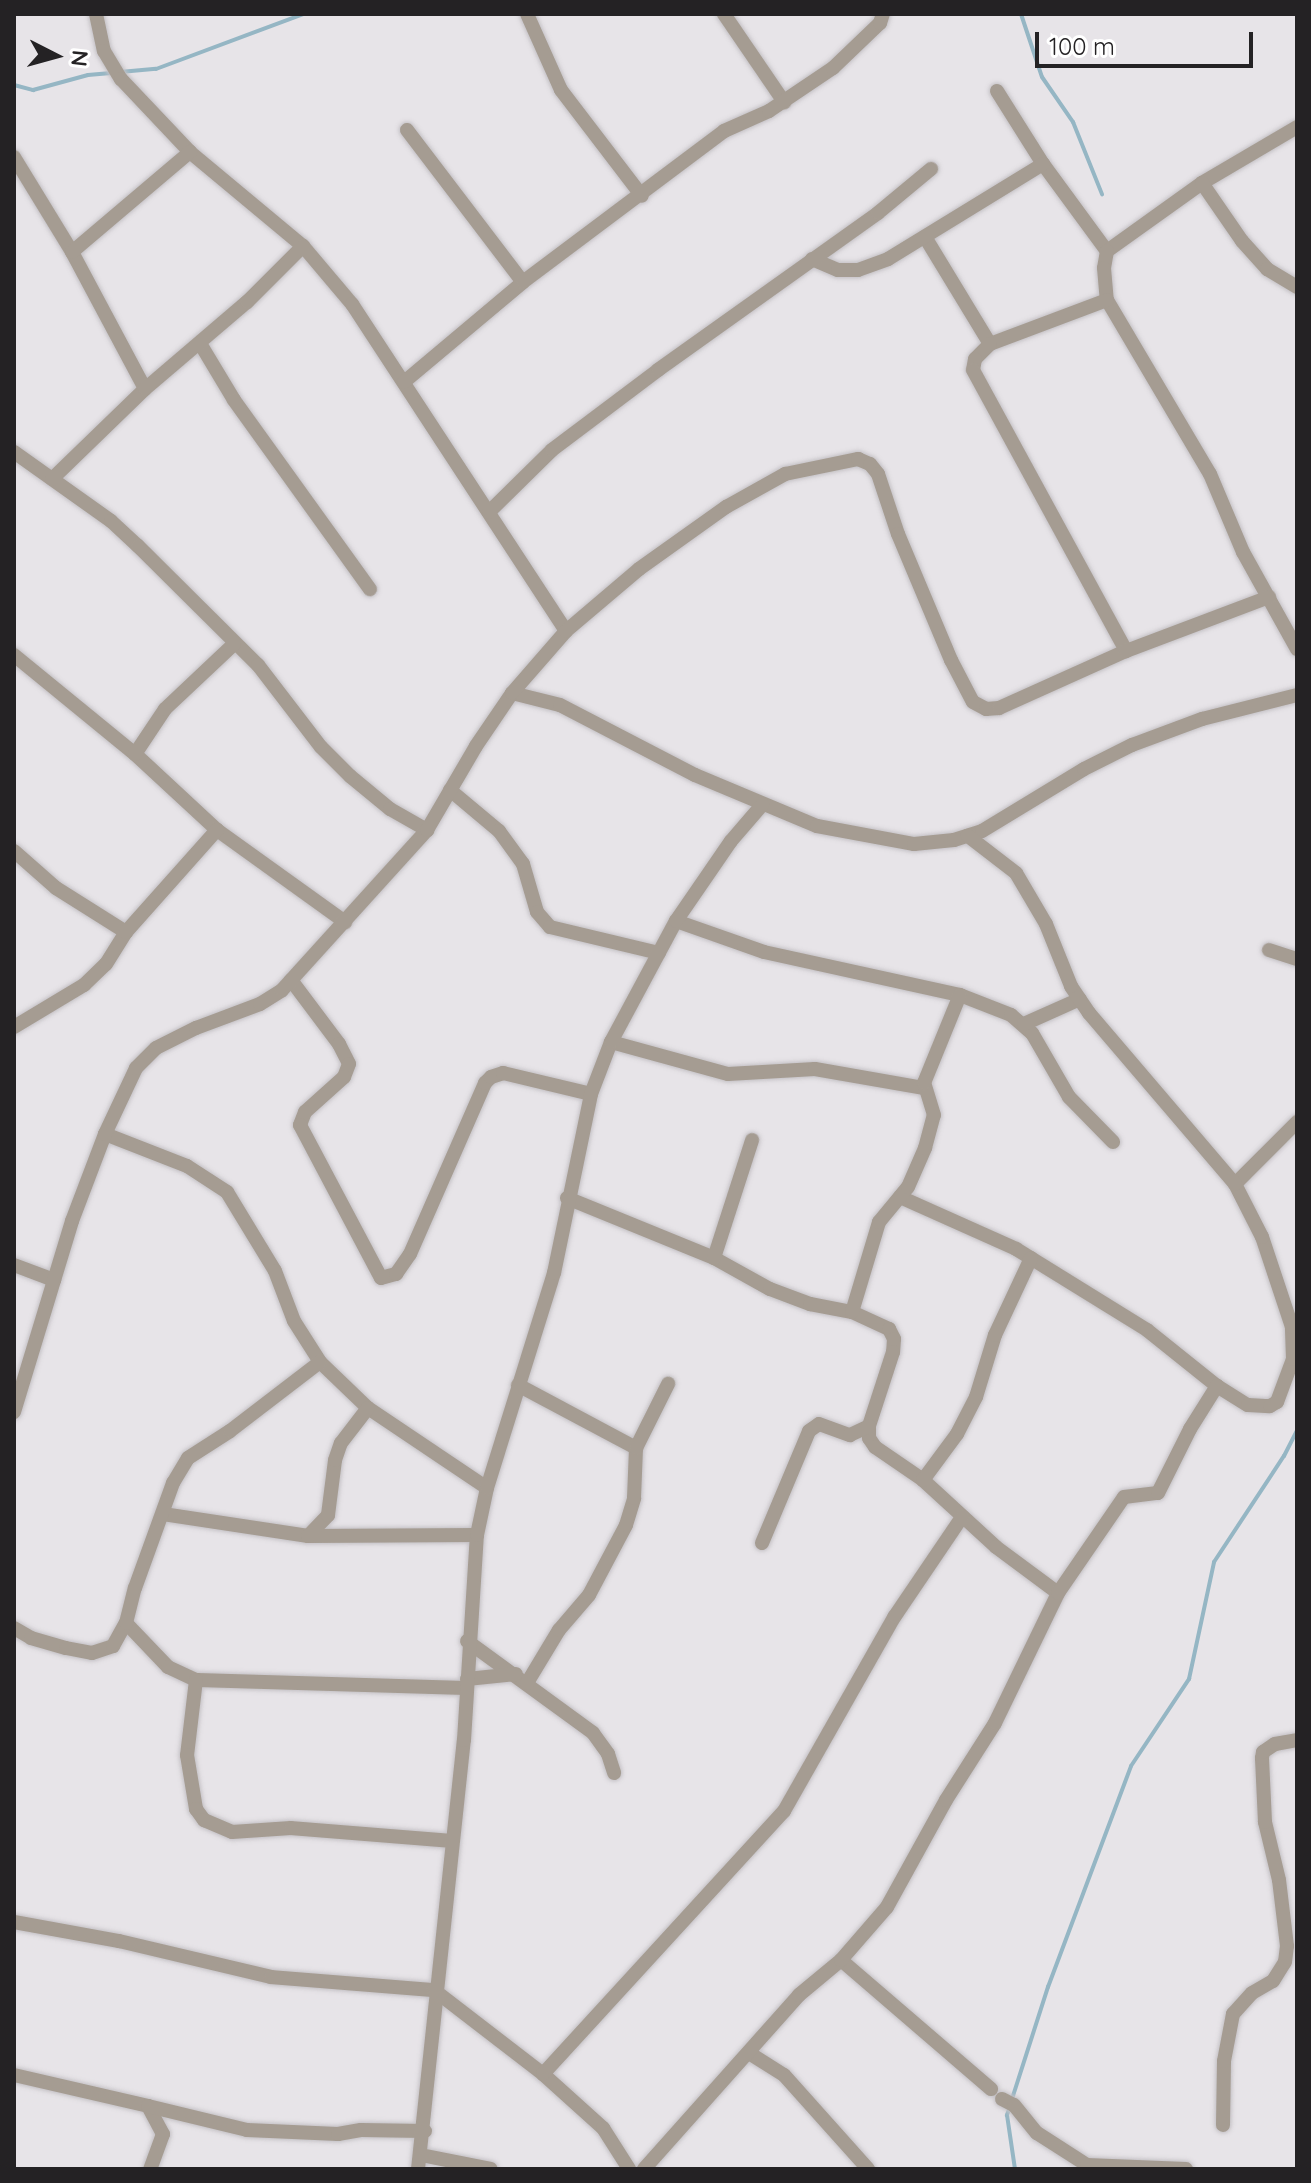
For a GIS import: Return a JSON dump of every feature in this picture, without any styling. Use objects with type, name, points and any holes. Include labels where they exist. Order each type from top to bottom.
[{"type":"street","points":[[96,14],[104,51],[121,79],[190,152],[303,246],[352,304],[566,631]]},
{"type":"street","points":[[527,14],[561,90],[642,196]]},
{"type":"street","points":[[724,14],[784,102]]},
{"type":"street","points":[[404,382],[523,282],[642,196],[724,131],[784,102],[852,52],[880,23],[883,14]]},
{"type":"street","points":[[997,91],[1043,164],[1107,251],[1107,300],[1210,474],[1243,552],[1297,649]]},
{"type":"street","points":[[1107,251],[1202,183],[1297,127]]},
{"type":"street","points":[[407,130],[523,282]]},
{"type":"street","points":[[72,252],[190,152]]},
{"type":"street","points":[[14,157],[72,252],[145,389]]},
{"type":"street","points":[[812,259],[838,270],[858,270],[888,259],[1043,164]]},
{"type":"street","points":[[489,512],[552,450],[878,213],[931,169]]},
{"type":"street","points":[[1202,183],[1242,241],[1267,269],[1297,287]]},
{"type":"street","points":[[925,237],[990,344]]},
{"type":"street","points":[[52,479],[145,389],[201,345],[303,246]]},
{"type":"street","points":[[1107,300],[990,344],[975,359],[973,370],[1126,651]]},
{"type":"street","points":[[201,345],[234,400],[370,589]]},
{"type":"street","points":[[14,452],[138,546],[258,665],[321,747],[350,776],[390,809],[427,830]]},
{"type":"street","points":[[14,1412],[54,1280],[125,1085],[156,1048],[196,1028],[260,1004],[291,980],[427,830],[512,693],[566,631],[639,569],[726,507],[785,474],[858,459],[870,464],[878,474],[910,562],[973,702],[986,709],[999,708],[1126,651],[1269,597]]},
{"type":"street","points":[[135,754],[165,709],[234,644]]},
{"type":"street","points":[[14,655],[135,754],[217,830],[345,922]]},
{"type":"street","points":[[512,693],[560,705],[695,775],[817,826],[914,844],[968,836],[1000,823],[1084,769],[1132,745],[1202,719],[1297,695]]},
{"type":"street","points":[[450,790],[499,831],[523,864],[537,912],[550,927],[659,953]]},
{"type":"street","points":[[491,2169],[419,2162],[425,2131],[434,1990],[467,1683],[467,1641],[477,1535],[487,1488],[554,1273],[567,1198],[591,1094],[611,1042],[676,921],[731,841],[762,805]]},
{"type":"street","points":[[14,1027],[84,985],[106,964],[126,932],[217,830]]},
{"type":"street","points":[[900,1197],[1031,1258],[1147,1330],[1217,1386],[1248,1405],[1270,1406],[1283,1390],[1295,1345],[1283,1295],[1262,1237],[1235,1184],[1080,999],[1046,924],[1016,873],[968,836]]},
{"type":"street","points":[[14,851],[56,888],[126,932]]},
{"type":"street","points":[[676,921],[764,952],[960,995],[1024,1024],[1069,1097],[1113,1142]]},
{"type":"street","points":[[1269,950],[1297,959]]},
{"type":"street","points":[[291,980],[339,1044],[349,1064],[344,1077],[305,1112],[300,1125],[381,1278],[396,1274],[410,1254],[485,1083],[491,1077],[503,1073],[591,1094]]},
{"type":"street","points":[[852,1312],[879,1222],[908,1187],[933,1121],[924,1088],[960,995]]},
{"type":"street","points":[[1024,1024],[1080,999]]},
{"type":"street","points":[[611,1042],[702,1070],[728,1074],[815,1069],[924,1088]]},
{"type":"street","points":[[1235,1184],[1297,1122]]},
{"type":"street","points":[[105,1134],[187,1166],[227,1192],[275,1271],[294,1321],[320,1362],[368,1408],[487,1488]]},
{"type":"street","points":[[714,1258],[752,1140]]},
{"type":"street","points":[[567,1198],[714,1258],[770,1289],[810,1304],[852,1312],[889,1329],[894,1339],[869,1426],[869,1438],[875,1447],[923,1480],[962,1517],[1058,1593]]},
{"type":"street","points":[[923,1480],[957,1434],[976,1397],[995,1335],[1031,1258]]},
{"type":"street","points":[[14,1265],[54,1280]]},
{"type":"street","points":[[14,1628],[31,1638],[92,1653],[113,1646],[126,1623],[135,1588],[173,1483],[188,1458],[230,1431],[320,1362]]},
{"type":"street","points":[[126,1623],[168,1667],[196,1680],[467,1683],[521,1678],[589,1595],[626,1525],[634,1498],[636,1448],[668,1384]]},
{"type":"street","points":[[518,1385],[636,1448]]},
{"type":"street","points":[[644,2169],[799,1995],[841,1960],[887,1907],[946,1800],[995,1723],[1058,1593],[1124,1497],[1158,1493],[1190,1429],[1217,1386]]},
{"type":"street","points":[[308,1536],[328,1515],[335,1460],[341,1443],[368,1408]]},
{"type":"street","points":[[762,1543],[809,1431],[819,1424],[850,1435],[869,1426]]},
{"type":"street","points":[[163,1514],[308,1536],[477,1535]]},
{"type":"street","points":[[543,2074],[784,1811],[895,1616],[962,1517]]},
{"type":"street","points":[[467,1641],[593,1733],[608,1754],[614,1773]]},
{"type":"street","points":[[196,1680],[187,1755],[196,1809],[204,1820],[232,1832],[291,1828],[451,1841]]},
{"type":"street","points":[[1223,2125],[1224,2061],[1233,2014],[1252,1993],[1273,1981],[1285,1962],[1287,1946],[1279,1880],[1265,1822],[1263,1752],[1275,1744],[1297,1740]]},
{"type":"street","points":[[14,1922],[119,1941],[271,1977],[434,1990],[543,2074],[603,2128],[629,2169]]},
{"type":"street","points":[[841,1960],[997,2094],[1014,2105],[1037,2133],[1087,2165],[1186,2169]]},
{"type":"street","points":[[749,2053],[784,2075],[868,2169]]},
{"type":"street","points":[[14,2075],[247,2130],[338,2134],[361,2130],[425,2131]]},
{"type":"street","points":[[148,2106],[163,2134],[150,2169]]},
{"type":"waterway","points":[[120,72],[156,69],[303,14]]},
{"type":"waterway","points":[[1021,14],[1042,77],[1073,122],[1102,194]]},
{"type":"waterway","points":[[14,85],[33,90],[88,75],[111,73]]},
{"type":"waterway","points":[[1012,2099],[1048,1987],[1131,1766],[1189,1679],[1214,1562],[1284,1456],[1297,1430]]},
{"type":"waterway","points":[[1010,2107],[1007,2115],[1015,2169]]}]
